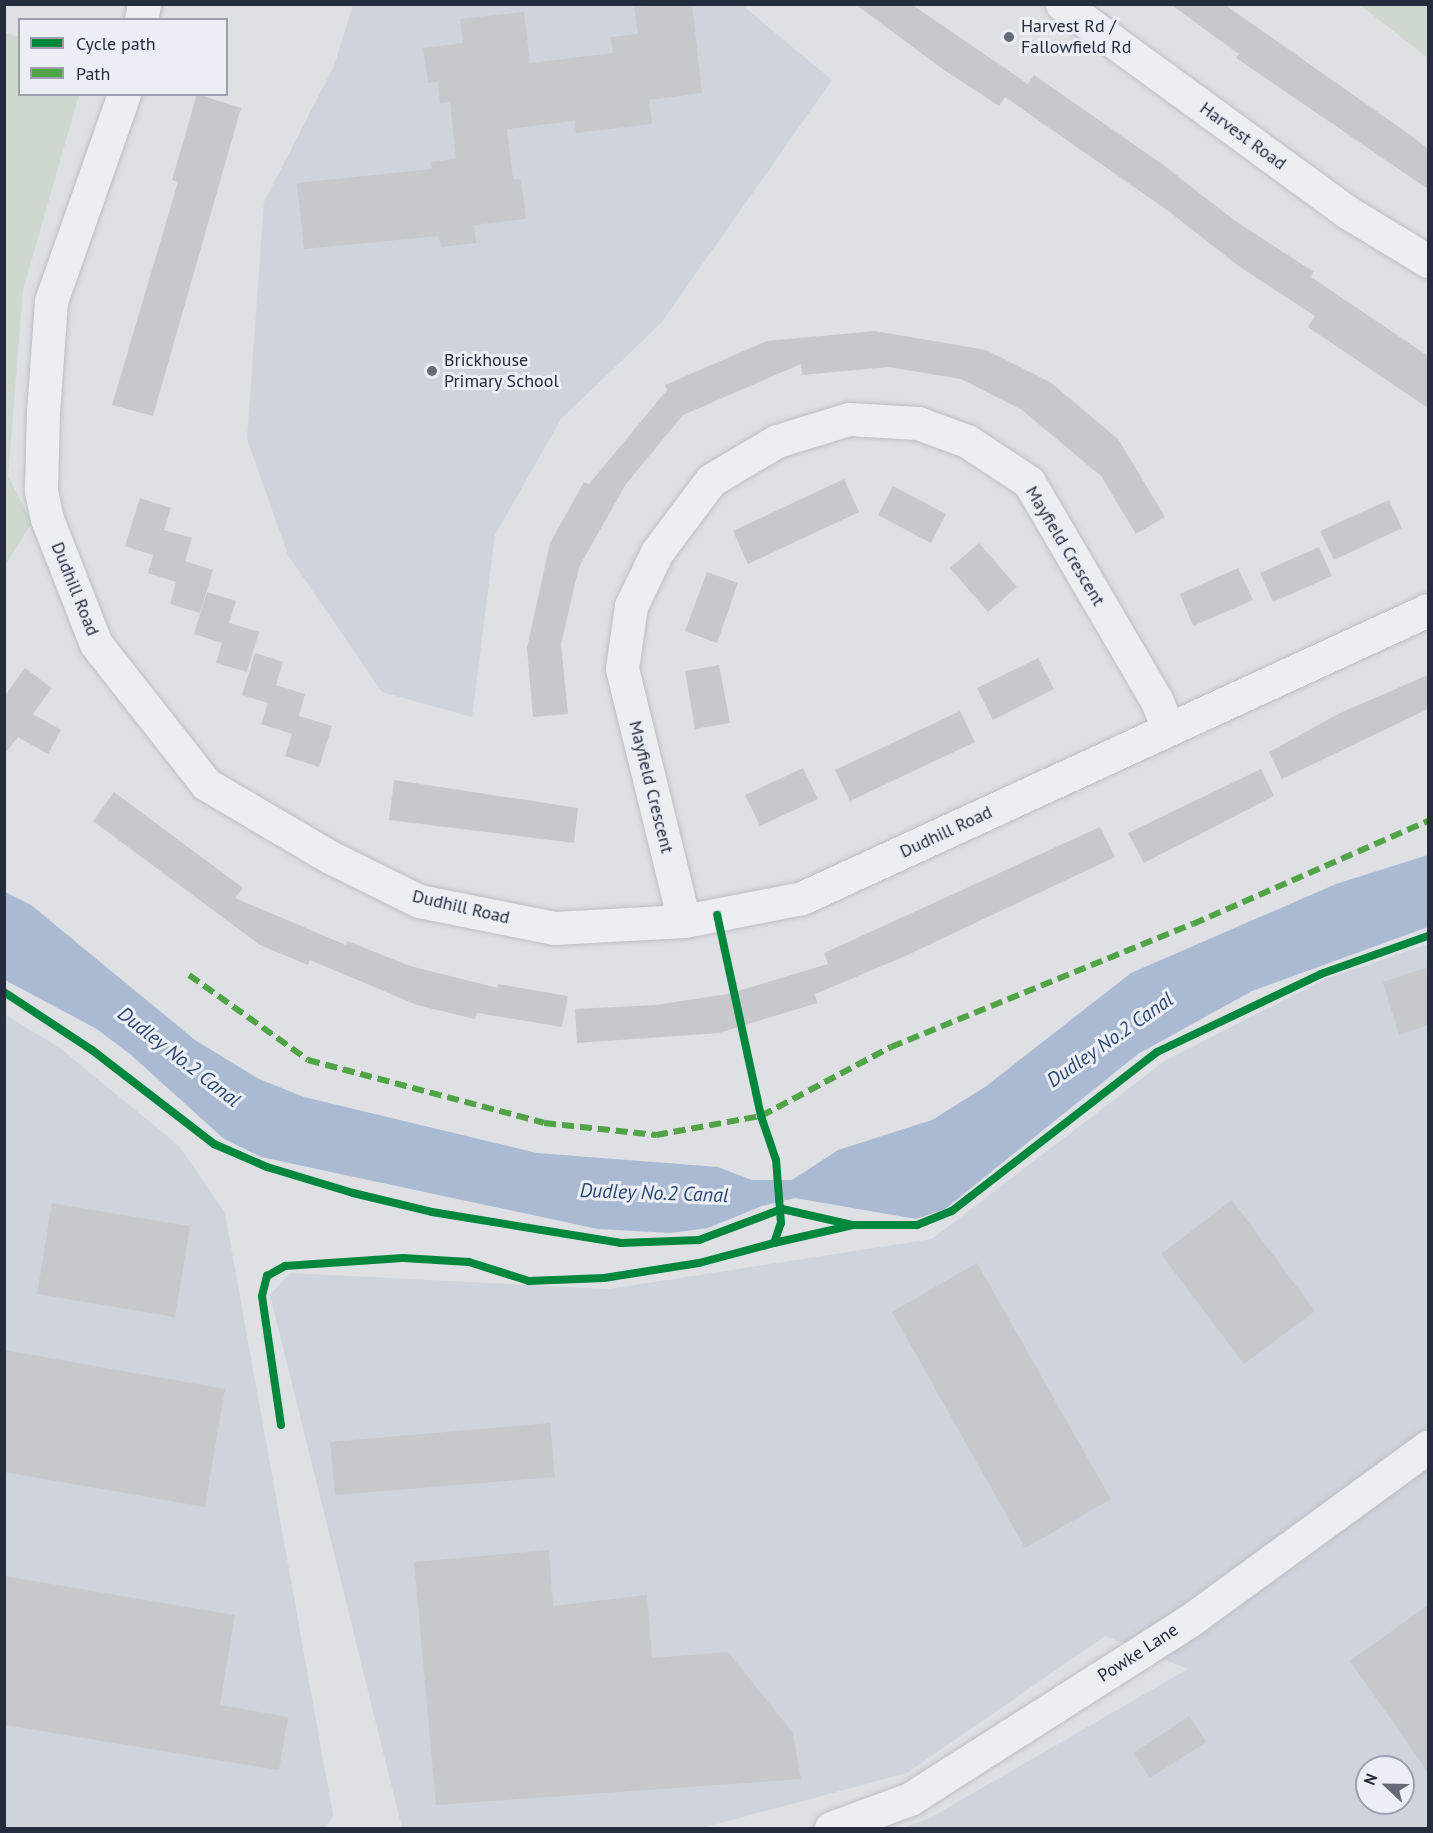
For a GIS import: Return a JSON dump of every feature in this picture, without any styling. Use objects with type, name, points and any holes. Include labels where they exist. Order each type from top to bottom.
[{"type":"street","name":"Harvest Road","points":[[1062,4],[1347,212],[1428,261]]},
{"type":"street","name":"Dudhill Road","points":[[123,96],[51,301],[43,412],[41,491],[47,519],[96,644],[206,784],[328,856],[419,901],[554,928],[684,921],[802,898],[1428,610]]},
{"type":"street","name":"Mayfield Crescent","points":[[684,921],[622,668],[631,606],[657,552],[711,480],[777,441],[849,419],[918,423],[967,441],[1029,482],[1156,699],[1168,729]]},
{"type":"street","name":"Powke Lane","points":[[831,1828],[910,1799],[1189,1621],[1428,1447]]},
{"type":"shaded area","name":"Brickhouse Primary School","points":[[353,5],[742,5],[832,80],[661,323],[561,419],[495,535],[472,717],[382,692],[288,555],[247,439],[264,202],[334,66]]},
{"type":"shaded area","points":[[1360,5],[1428,5],[1428,58]]},
{"type":"shaded area","points":[[4,32],[18,37],[18,96],[79,96],[23,290],[8,476],[32,522],[5,566]]},
{"type":"shaded area","points":[[1428,944],[1428,1828],[902,1828],[930,1818],[1188,1669],[1105,1636],[907,1773],[702,1828],[402,1828],[270,1295],[290,1273],[609,1289],[932,1239],[1166,1060],[1328,978]]},
{"type":"shaded area","points":[[4,1014],[60,1048],[179,1146],[225,1213],[333,1815],[326,1828],[5,1828]]},
{"type":"water","name":"Dudley No.2 Canal","points":[[1428,855],[1428,927],[1252,991],[1138,1054],[945,1209],[916,1219],[795,1198],[762,1206],[708,1228],[671,1233],[598,1229],[261,1157],[224,1139],[130,1054],[95,1028],[5,980],[5,892],[31,905],[195,1040],[259,1079],[304,1097],[537,1153],[718,1167],[752,1180],[792,1180],[838,1150],[932,1120],[985,1087],[1131,973],[1336,884]]},
{"type":"building","points":[[692,4],[702,93],[649,100],[652,124],[576,133],[574,121],[507,129],[513,180],[521,179],[526,219],[474,225],[476,243],[441,247],[439,236],[304,249],[297,183],[432,169],[431,162],[456,159],[450,102],[440,103],[438,82],[428,83],[423,48],[463,43],[460,19],[524,12],[530,63],[613,53],[611,37],[638,34],[634,7]]},
{"type":"building","points":[[855,4],[911,4],[1028,84],[1034,75],[1162,164],[1234,220],[1314,272],[1311,277],[1428,356],[1428,408],[1308,327],[1315,316],[1240,267],[1167,210],[1005,97],[999,106],[944,70]]},
{"type":"building","points":[[1170,4],[1224,4],[1413,137],[1428,149],[1428,189],[1236,58],[1239,54]]},
{"type":"building","points":[[196,96],[241,108],[153,416],[112,405],[178,182],[172,180]]},
{"type":"building","points":[[875,331],[986,350],[1050,382],[1118,439],[1165,517],[1136,534],[1101,476],[1022,410],[961,379],[888,367],[802,375],[801,364],[683,415],[626,484],[579,567],[561,644],[568,714],[533,717],[527,648],[550,543],[584,482],[589,484],[667,390],[665,385],[767,341]]},
{"type":"building","points":[[844,479],[859,512],[748,564],[733,531]]},
{"type":"building","points":[[893,486],[946,514],[931,543],[878,515]]},
{"type":"building","points":[[140,498],[171,508],[164,530],[192,538],[185,561],[213,570],[200,613],[170,604],[176,582],[148,573],[153,555],[125,546]]},
{"type":"building","points":[[1389,500],[1402,528],[1334,560],[1320,531]]},
{"type":"building","points":[[979,543],[1017,587],[988,612],[950,568]]},
{"type":"building","points":[[1319,547],[1332,576],[1273,602],[1260,573]]},
{"type":"building","points":[[1238,568],[1253,600],[1193,626],[1180,594]]},
{"type":"building","points":[[707,572],[738,583],[717,643],[685,631]]},
{"type":"building","points":[[207,592],[236,601],[229,623],[259,632],[247,672],[216,663],[222,643],[194,634]]},
{"type":"building","points":[[255,653],[283,662],[276,685],[305,694],[299,716],[332,726],[319,767],[285,756],[292,734],[261,724],[268,703],[242,695]]},
{"type":"building","points":[[1038,658],[1054,689],[993,720],[977,688]]},
{"type":"building","points":[[719,665],[730,723],[695,729],[685,671]]},
{"type":"building","points":[[25,668],[52,688],[33,714],[61,730],[48,754],[18,737],[4,755],[4,697]]},
{"type":"building","points":[[1428,675],[1428,709],[1282,779],[1269,752],[1340,713]]},
{"type":"building","points":[[960,711],[975,742],[850,801],[835,770]]},
{"type":"building","points":[[803,768],[818,799],[760,826],[745,795]]},
{"type":"building","points":[[1261,769],[1274,796],[1144,863],[1128,833]]},
{"type":"building","points":[[394,780],[578,808],[574,843],[389,820]]},
{"type":"building","points":[[114,792],[243,888],[235,898],[346,945],[347,941],[410,966],[498,988],[498,984],[568,996],[562,1027],[477,1013],[475,1019],[417,1005],[310,960],[308,965],[260,945],[93,821]]},
{"type":"building","points":[[1100,827],[1115,857],[901,958],[815,994],[817,1003],[719,1033],[577,1043],[575,1009],[655,1005],[728,994],[828,964],[824,953]]},
{"type":"building","points":[[1428,967],[1428,1025],[1399,1035],[1383,982]]},
{"type":"building","points":[[1232,1200],[1315,1311],[1244,1364],[1161,1254]]},
{"type":"building","points":[[52,1203],[190,1226],[175,1317],[37,1294]]},
{"type":"building","points":[[977,1263],[1111,1499],[1025,1548],[892,1312]]},
{"type":"building","points":[[4,1350],[225,1389],[205,1507],[4,1472]]},
{"type":"building","points":[[550,1423],[555,1477],[335,1495],[330,1442]]},
{"type":"building","points":[[549,1550],[553,1606],[647,1595],[652,1658],[728,1652],[793,1733],[801,1779],[436,1805],[414,1562]]},
{"type":"building","points":[[4,1576],[235,1615],[220,1705],[288,1717],[279,1770],[4,1725]]},
{"type":"building","points":[[1428,1605],[1428,1772],[1350,1661]]},
{"type":"building","points":[[1189,1716],[1206,1742],[1150,1778],[1133,1753]]},
{"type":"marked path","points":[[189,975],[308,1060],[544,1123],[656,1135],[761,1116],[891,1047],[1193,924],[1428,821]]},
{"type":"cycle path","points":[[281,1425],[262,1296],[267,1276],[285,1266],[403,1258],[469,1262],[529,1281],[604,1278],[699,1263],[774,1243],[781,1223],[776,1160],[761,1116],[717,915]]},
{"type":"cycle path","points":[[774,1243],[853,1225],[917,1225],[952,1211],[1157,1052],[1321,974],[1428,936]]},
{"type":"cycle path","points":[[4,992],[92,1050],[214,1144],[267,1167],[353,1193],[432,1212],[621,1243],[699,1240],[782,1209],[853,1225]]},
{"type":"place","name":"Harvest Rd / Fallowfield Rd","points":[[1009,37]]},
{"type":"place","name":"Brickhouse Primary School","points":[[432,371]]}]
